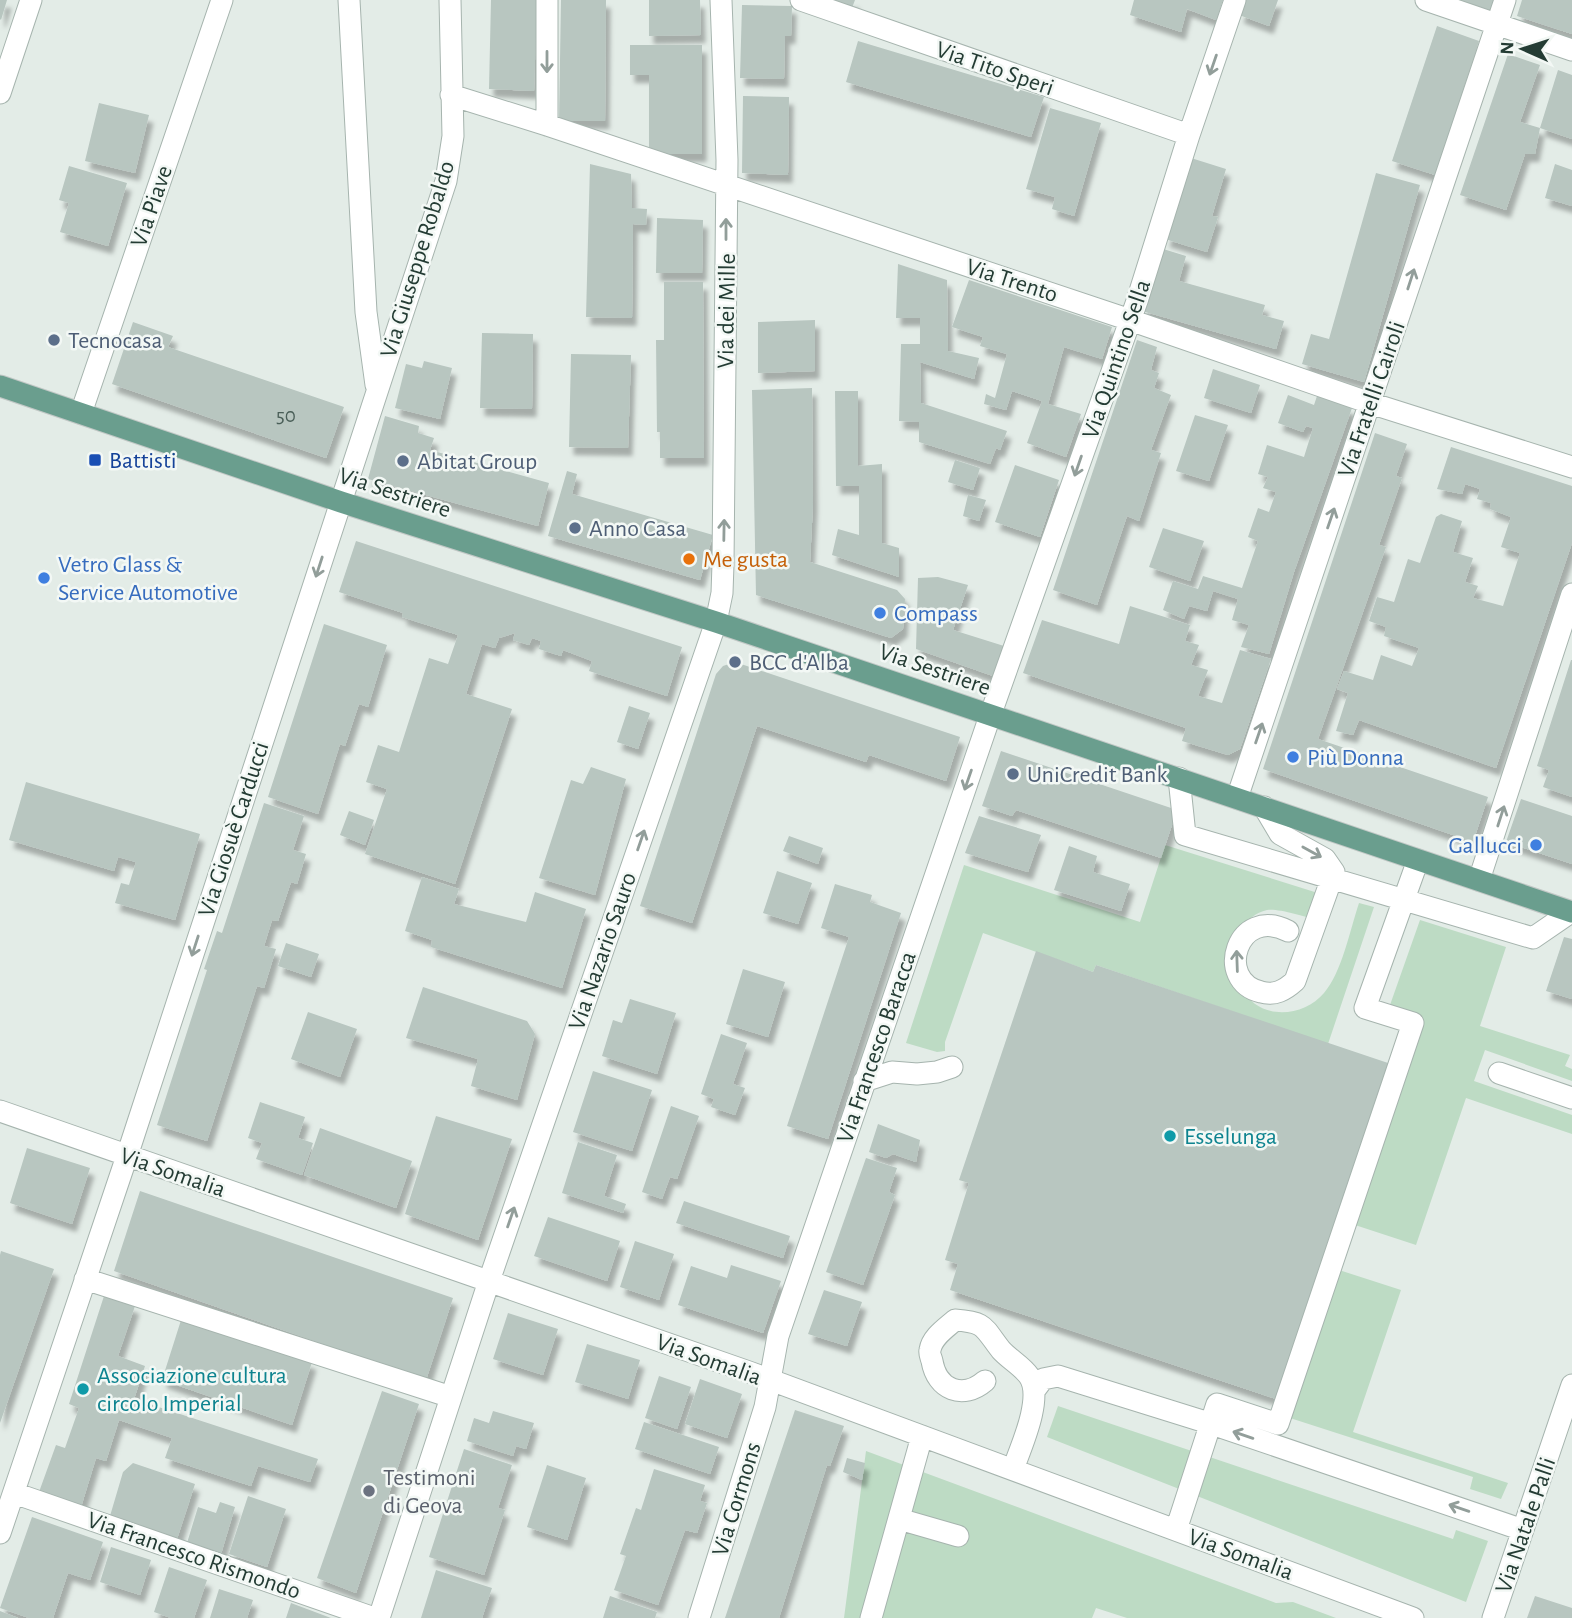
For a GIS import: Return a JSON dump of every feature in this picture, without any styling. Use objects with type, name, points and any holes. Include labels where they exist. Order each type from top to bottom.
[{"type":"main road","name":"Via Sestriere","points":[[0,386],[341,502],[716,622],[1572,912]]},
{"type":"street","points":[[0,93],[31,0]]},
{"type":"street","name":"Via Piave","points":[[81,413],[222,0]]},
{"type":"street","name":"Via Giuseppe Robaldo","points":[[349,0],[366,312],[376,390]]},
{"type":"street","name":"Via Giuseppe Robaldo","points":[[341,502],[446,181],[453,136],[450,0]]},
{"type":"street","points":[[547,0],[547,125]]},
{"type":"street","name":"Via dei Mille","points":[[716,622],[722,593],[723,564],[726,186],[721,0]]},
{"type":"street","name":"Via Tito Speri","points":[[801,0],[1189,135]]},
{"type":"street","name":"Via Quintino Sella","points":[[990,716],[1130,320],[1235,0]]},
{"type":"street","points":[[1426,0],[1572,50]]},
{"type":"street","name":"Via Fratelli Cairoli","points":[[1237,798],[1505,0]]},
{"type":"street","name":"Via Trento","points":[[451,94],[1130,320],[1370,403],[1572,467]]},
{"type":"street","name":"Via Giosuè Carducci","points":[[127,1156],[341,502]]},
{"type":"street","points":[[1479,880],[1572,594]]},
{"type":"street","name":"Via Nazario Sauro","points":[[376,1618],[488,1281],[716,622]]},
{"type":"street","name":"Via Francesco Baracca","points":[[769,1380],[778,1336],[990,716]]},
{"type":"street","points":[[1179,778],[1185,835],[1533,938],[1572,912]]},
{"type":"street","points":[[1264,807],[1280,834],[1325,859],[1334,872],[1295,981],[1274,993],[1250,988],[1238,974],[1235,965],[1238,944],[1245,935],[1260,926],[1279,927],[1288,932]]},
{"type":"street","points":[[1176,1530],[1217,1404],[1278,1424],[1413,1023],[1365,1008],[1418,860]]},
{"type":"street","points":[[864,1082],[892,1072],[917,1074],[952,1067]]},
{"type":"street","points":[[1499,1073],[1572,1098]]},
{"type":"street","name":"Via Somalia","points":[[0,1111],[769,1380],[1413,1618]]},
{"type":"street","points":[[0,1533],[127,1156]]},
{"type":"street","points":[[85,1279],[451,1397]]},
{"type":"street","points":[[985,1381],[975,1390],[961,1391],[946,1386],[933,1370],[930,1350],[938,1334],[955,1321],[975,1322],[990,1332],[1000,1349],[1029,1376],[1034,1391],[1029,1424],[1013,1469]]},
{"type":"street","points":[[1034,1391],[1043,1379],[1058,1376],[1212,1424],[1523,1530]]},
{"type":"street","name":"Via Cormons","points":[[699,1618],[765,1407],[769,1380]]},
{"type":"street","name":"Via Natale Palli","points":[[1493,1618],[1571,1390]]},
{"type":"street","points":[[871,1618],[922,1436]]},
{"type":"street","name":"Via Francesco Rismondo","points":[[13,1493],[376,1618]]},
{"type":"street","points":[[899,1519],[958,1536]]},
{"type":"green space","points":[[1165,845],[1321,894],[1314,919],[1267,910],[1250,919],[1246,925],[1241,941],[1241,986],[1249,999],[1269,1011],[1293,1011],[1305,1007],[1324,993],[1341,962],[1359,903],[1374,907],[1328,1044],[1096,965],[1093,972],[983,933],[945,1042],[945,1051],[937,1052],[906,1043],[964,865],[1140,922]]},
{"type":"green space","points":[[1420,920],[1506,947],[1480,1026],[1570,1055],[1565,1066],[1572,1069],[1572,1081],[1485,1050],[1474,1081],[1572,1115],[1572,1134],[1466,1098],[1416,1245],[1355,1225],[1423,1017],[1390,1005]]},
{"type":"green space","points":[[1339,1270],[1401,1290],[1353,1432],[1508,1483],[1501,1499],[1470,1489],[1473,1477],[1290,1418]]},
{"type":"green space","points":[[1058,1406],[1453,1539],[1456,1530],[1488,1541],[1466,1602],[1047,1437]]},
{"type":"green space","points":[[866,1451],[1276,1603],[1293,1602],[1336,1618],[1127,1618],[1096,1608],[1092,1618],[844,1618]]},
{"type":"building","points":[[0,0],[7,0],[1,20],[0,19]]},
{"type":"building","points":[[491,0],[537,0],[534,91],[489,89]]},
{"type":"building","points":[[561,0],[606,0],[605,121],[559,121]]},
{"type":"building","points":[[649,0],[700,0],[701,35],[649,36]]},
{"type":"building","points":[[832,0],[855,0],[852,8]]},
{"type":"building","points":[[1134,0],[1223,0],[1216,20],[1187,9],[1181,32],[1130,15]]},
{"type":"building","points":[[1245,0],[1278,0],[1269,26],[1239,15]]},
{"type":"building","points":[[1460,0],[1494,0],[1490,11]]},
{"type":"building","points":[[1522,0],[1572,0],[1572,34],[1517,16]]},
{"type":"building","points":[[742,5],[792,6],[791,36],[785,36],[784,79],[740,78]]},
{"type":"building","points":[[1437,26],[1479,41],[1435,175],[1392,161]]},
{"type":"building","points":[[858,41],[1044,97],[1031,137],[846,82]]},
{"type":"building","points":[[630,45],[702,45],[702,154],[649,154],[649,75],[630,75]]},
{"type":"building","points":[[1508,54],[1540,65],[1520,122],[1540,128],[1535,154],[1525,154],[1506,210],[1460,195]]},
{"type":"building","points":[[1558,70],[1572,75],[1572,139],[1540,128]]},
{"type":"building","points":[[743,96],[789,97],[788,175],[742,173]]},
{"type":"building","points":[[99,103],[149,115],[135,173],[85,161]]},
{"type":"building","points":[[1050,108],[1101,123],[1074,216],[1052,209],[1055,197],[1026,189]]},
{"type":"building","points":[[1191,158],[1226,169],[1212,216],[1218,217],[1207,252],[1165,239]]},
{"type":"building","points":[[590,164],[631,174],[632,208],[647,209],[646,225],[633,224],[632,318],[586,317]]},
{"type":"building","points":[[1555,164],[1572,170],[1572,206],[1545,198]]},
{"type":"building","points":[[69,166],[127,183],[108,246],[60,232],[69,203],[59,200]]},
{"type":"building","points":[[1376,173],[1420,185],[1364,382],[1302,364],[1311,334],[1329,339]]},
{"type":"building","points":[[657,218],[703,220],[702,273],[656,273]]},
{"type":"building","points":[[1160,248],[1186,256],[1179,281],[1265,305],[1262,315],[1284,321],[1276,349],[1142,311]]},
{"type":"building","points":[[898,264],[947,280],[948,351],[979,358],[974,379],[920,362],[921,403],[1007,431],[1000,450],[996,448],[990,464],[919,442],[919,422],[899,421],[901,344],[920,344],[920,318],[896,318]]},
{"type":"building","points":[[969,280],[1112,327],[1102,359],[1064,347],[1048,404],[1081,414],[1066,457],[1027,443],[1042,401],[1012,391],[1006,410],[984,404],[986,394],[995,398],[1007,354],[980,346],[983,337],[952,327]]},
{"type":"building","points":[[664,282],[703,282],[704,458],[660,458],[660,432],[657,432],[656,340],[664,340]]},
{"type":"building","points":[[815,320],[815,371],[758,373],[758,322]]},
{"type":"building","points":[[133,322],[173,336],[168,347],[344,407],[326,458],[112,384]]},
{"type":"building","points":[[482,333],[533,334],[532,409],[480,408]]},
{"type":"building","points":[[1137,340],[1157,347],[1151,370],[1159,373],[1154,388],[1171,395],[1151,450],[1161,453],[1139,521],[1127,516],[1097,605],[1053,590]]},
{"type":"building","points":[[571,354],[631,355],[628,448],[569,447]]},
{"type":"building","points":[[424,361],[452,368],[440,419],[395,408],[406,364],[422,368]]},
{"type":"building","points":[[1213,369],[1260,385],[1251,413],[1204,398]]},
{"type":"building","points":[[812,388],[813,504],[810,562],[897,590],[905,599],[903,629],[891,638],[756,595],[752,390]]},
{"type":"building","points":[[835,391],[858,391],[858,466],[882,464],[882,543],[899,548],[899,577],[832,555],[838,529],[859,535],[859,486],[836,486]]},
{"type":"building","points":[[1288,395],[1314,405],[1317,396],[1352,408],[1294,572],[1269,654],[1241,647],[1249,625],[1232,620],[1238,599],[1213,591],[1207,611],[1189,606],[1184,619],[1163,610],[1173,581],[1198,589],[1203,576],[1242,588],[1258,541],[1248,537],[1258,508],[1269,512],[1276,492],[1263,488],[1268,477],[1258,474],[1267,445],[1304,457],[1313,428],[1306,426],[1303,432],[1278,423]]},
{"type":"building","points":[[1195,415],[1228,425],[1209,481],[1176,471]]},
{"type":"building","points":[[385,416],[419,426],[418,433],[434,438],[430,450],[549,483],[538,526],[368,479]]},
{"type":"building","points":[[1375,433],[1407,444],[1396,476],[1402,478],[1379,545],[1386,547],[1318,739],[1488,797],[1473,842],[1263,769]]},
{"type":"building","points":[[1451,447],[1572,486],[1572,543],[1496,768],[1359,720],[1353,735],[1336,731],[1348,693],[1337,689],[1344,671],[1373,680],[1381,655],[1412,666],[1419,648],[1384,636],[1386,627],[1369,621],[1377,597],[1394,602],[1408,559],[1420,563],[1436,517],[1441,514],[1462,521],[1453,552],[1473,558],[1465,582],[1478,586],[1473,598],[1503,606],[1520,553],[1501,547],[1511,517],[1490,509],[1491,503],[1477,499],[1480,489],[1465,484],[1462,494],[1437,489]]},
{"type":"building","points":[[955,460],[980,468],[973,490],[948,482]]},
{"type":"building","points":[[1015,465],[1059,480],[1040,537],[995,522]]},
{"type":"building","points":[[567,471],[577,474],[572,494],[713,535],[700,580],[548,536]]},
{"type":"building","points":[[968,495],[986,500],[979,521],[963,516]]},
{"type":"building","points":[[1163,528],[1204,541],[1190,581],[1149,567]]},
{"type":"building","points":[[356,541],[682,647],[667,696],[589,671],[592,661],[563,650],[561,656],[539,649],[541,641],[532,638],[529,645],[513,640],[515,633],[499,638],[495,648],[482,644],[466,694],[512,709],[455,884],[365,854],[387,789],[366,782],[378,745],[399,752],[429,658],[448,664],[458,635],[402,617],[403,613],[339,592]]},
{"type":"building","points":[[938,577],[968,585],[953,630],[1004,646],[993,676],[916,649],[918,578]]},
{"type":"building","points":[[1130,606],[1190,625],[1185,641],[1199,645],[1191,665],[1208,670],[1198,696],[1222,703],[1240,650],[1271,659],[1240,749],[1228,755],[1182,741],[1186,728],[1023,673],[1042,620],[1119,644]]},
{"type":"building","points":[[324,624],[387,645],[368,707],[359,704],[345,746],[340,744],[318,814],[268,797]]},
{"type":"building","points":[[1571,660],[1572,797],[1543,787],[1549,770],[1537,766]]},
{"type":"building","points":[[735,662],[960,737],[946,781],[869,755],[866,762],[757,726],[692,923],[640,906],[716,674],[723,666]]},
{"type":"building","points":[[629,706],[650,713],[638,749],[617,742]]},
{"type":"building","points":[[1001,751],[1177,810],[1161,858],[1016,810],[1012,816],[982,806]]},
{"type":"building","points":[[591,767],[626,779],[595,895],[539,878],[571,780],[583,784]]},
{"type":"building","points":[[26,782],[200,834],[175,920],[115,903],[121,883],[129,885],[136,862],[118,857],[114,871],[9,840]]},
{"type":"building","points":[[1521,799],[1572,816],[1572,864],[1506,842]]},
{"type":"building","points":[[264,803],[304,816],[293,850],[306,854],[297,884],[291,882],[278,921],[272,920],[264,946],[276,949],[264,988],[257,986],[207,1141],[157,1125],[207,970],[204,969],[217,931],[222,933]]},
{"type":"building","points":[[349,811],[374,820],[365,845],[340,835]]},
{"type":"building","points":[[979,816],[1041,835],[1028,872],[965,853]]},
{"type":"building","points":[[789,836],[823,848],[818,864],[783,851]]},
{"type":"building","points":[[1069,846],[1097,856],[1093,872],[1130,884],[1121,911],[1054,890]]},
{"type":"building","points":[[777,871],[812,883],[798,924],[763,913]]},
{"type":"building","points":[[422,877],[459,889],[454,904],[526,922],[535,892],[586,909],[562,988],[431,947],[432,940],[405,931]]},
{"type":"building","points":[[835,884],[872,895],[870,902],[901,913],[828,1139],[787,1126],[849,937],[821,928]]},
{"type":"building","points":[[1564,937],[1572,939],[1572,999],[1546,991]]},
{"type":"building","points":[[286,943],[319,954],[311,977],[278,966]]},
{"type":"building","name":"Esselunga","points":[[1036,951],[1093,972],[1096,965],[1391,1064],[1276,1399],[950,1290],[958,1264],[945,1260],[969,1183],[959,1180]]},
{"type":"building","points":[[743,969],[785,982],[768,1037],[726,1024]]},
{"type":"building","points":[[423,987],[527,1021],[535,1034],[517,1100],[471,1086],[478,1059],[406,1038]]},
{"type":"building","points":[[630,999],[676,1013],[657,1074],[602,1056],[613,1020],[622,1023]]},
{"type":"building","points":[[308,1012],[357,1029],[340,1077],[291,1059]]},
{"type":"building","points":[[721,1034],[747,1043],[733,1084],[745,1088],[735,1115],[711,1107],[714,1099],[701,1094]]},
{"type":"building","points":[[593,1071],[652,1090],[632,1151],[573,1132]]},
{"type":"building","points":[[260,1102],[305,1117],[298,1138],[313,1143],[302,1175],[256,1159],[262,1143],[248,1138]]},
{"type":"building","points":[[671,1106],[699,1116],[677,1179],[670,1177],[662,1199],[642,1192]]},
{"type":"building","points":[[436,1116],[512,1139],[478,1240],[405,1214]]},
{"type":"building","points":[[878,1124],[920,1140],[916,1162],[893,1154],[886,1158],[869,1152]]},
{"type":"building","points":[[320,1128],[412,1161],[396,1208],[304,1175]]},
{"type":"building","points":[[578,1142],[617,1155],[604,1196],[626,1204],[623,1213],[562,1193]]},
{"type":"building","points":[[27,1148],[90,1168],[72,1224],[10,1203]]},
{"type":"building","points":[[866,1158],[897,1168],[889,1192],[895,1195],[863,1285],[826,1272]]},
{"type":"building","points":[[140,1191],[453,1298],[426,1380],[114,1271]]},
{"type":"building","points":[[684,1201],[790,1236],[783,1258],[676,1223]]},
{"type":"building","points":[[548,1217],[620,1241],[607,1281],[534,1256]]},
{"type":"building","points":[[635,1241],[674,1254],[659,1300],[620,1287]]},
{"type":"building","points":[[1,1251],[54,1269],[0,1423],[0,1255]]},
{"type":"building","points":[[731,1265],[781,1281],[763,1333],[678,1305],[691,1266],[727,1278]]},
{"type":"building","points":[[824,1290],[862,1302],[847,1346],[808,1334]]},
{"type":"building","points":[[104,1296],[135,1306],[118,1356],[145,1366],[134,1399],[318,1459],[310,1482],[258,1466],[251,1486],[165,1458],[172,1438],[119,1420],[106,1461],[96,1458],[81,1507],[39,1492],[56,1445],[65,1448],[79,1408],[69,1404]]},
{"type":"building","points":[[508,1313],[558,1329],[543,1375],[493,1359]]},
{"type":"building","points":[[182,1317],[312,1362],[292,1425],[162,1380]]},
{"type":"building","points":[[587,1344],[640,1360],[628,1399],[575,1382]]},
{"type":"building","points":[[659,1376],[691,1387],[677,1429],[645,1418]]},
{"type":"building","points":[[700,1379],[742,1394],[727,1438],[685,1424]]},
{"type":"building","name":"Testimoni di Geova","points":[[382,1391],[419,1404],[356,1593],[317,1578]]},
{"type":"building","points":[[795,1410],[844,1426],[830,1466],[827,1465],[779,1618],[725,1618]]},
{"type":"building","points":[[493,1411],[534,1423],[526,1449],[516,1446],[513,1456],[467,1441],[474,1418],[489,1423]]},
{"type":"building","points":[[644,1422],[719,1447],[710,1474],[635,1449]]},
{"type":"building","points":[[464,1449],[512,1465],[498,1508],[505,1510],[484,1575],[429,1557]]},
{"type":"building","points":[[847,1458],[865,1463],[862,1480],[843,1472]]},
{"type":"building","points":[[133,1463],[195,1484],[177,1539],[110,1516],[123,1472]]},
{"type":"building","points":[[547,1465],[586,1478],[567,1540],[527,1527]]},
{"type":"building","points":[[654,1469],[705,1485],[700,1501],[707,1503],[697,1533],[685,1530],[658,1605],[614,1590],[626,1556],[620,1554],[636,1508],[641,1510]]},
{"type":"building","points":[[248,1496],[286,1509],[267,1567],[229,1554]]},
{"type":"building","points":[[220,1502],[235,1507],[221,1554],[187,1543],[198,1507],[216,1513]]},
{"type":"building","points":[[32,1517],[103,1542],[90,1580],[68,1573],[53,1618],[29,1618],[0,1608]]},
{"type":"building","points":[[111,1547],[151,1560],[140,1595],[100,1582]]},
{"type":"building","points":[[169,1567],[207,1580],[194,1618],[171,1618],[154,1612]]},
{"type":"building","points":[[436,1570],[492,1588],[482,1618],[421,1618]]},
{"type":"building","points":[[219,1589],[253,1600],[247,1618],[210,1618]]},
{"type":"building","points":[[610,1596],[657,1612],[655,1618],[603,1618]]},
{"type":"building","points":[[1535,1596],[1572,1608],[1572,1618],[1527,1618]]},
{"type":"building","points":[[291,1603],[331,1618],[286,1618]]},
{"type":"building","points":[[0,1611],[18,1618],[0,1618]]},
{"type":"place","name":"Tecnocasa","points":[[54,340]]},
{"type":"place","name":"Battisti","points":[[95,460]]},
{"type":"place","name":"Abitat Group","points":[[403,461]]},
{"type":"place","name":"Anno Casa","points":[[575,528]]},
{"type":"place","name":"Me gusta","points":[[689,559]]},
{"type":"place","name":"Vetro Glass & Service Automotive","points":[[44,578]]},
{"type":"place","name":"Compass","points":[[880,613]]},
{"type":"place","name":"BCC d'Alba","points":[[735,662]]},
{"type":"place","name":"Più Donna","points":[[1293,757]]},
{"type":"place","name":"UniCredit Bank","points":[[1013,774]]},
{"type":"place","name":"Gallucci","points":[[1536,845]]},
{"type":"place","name":"Esselunga","points":[[1170,1136]]},
{"type":"place","name":"Associazione cultura circolo Imperial","points":[[83,1389]]},
{"type":"place","name":"Testimoni di Geova","points":[[369,1491]]}]
